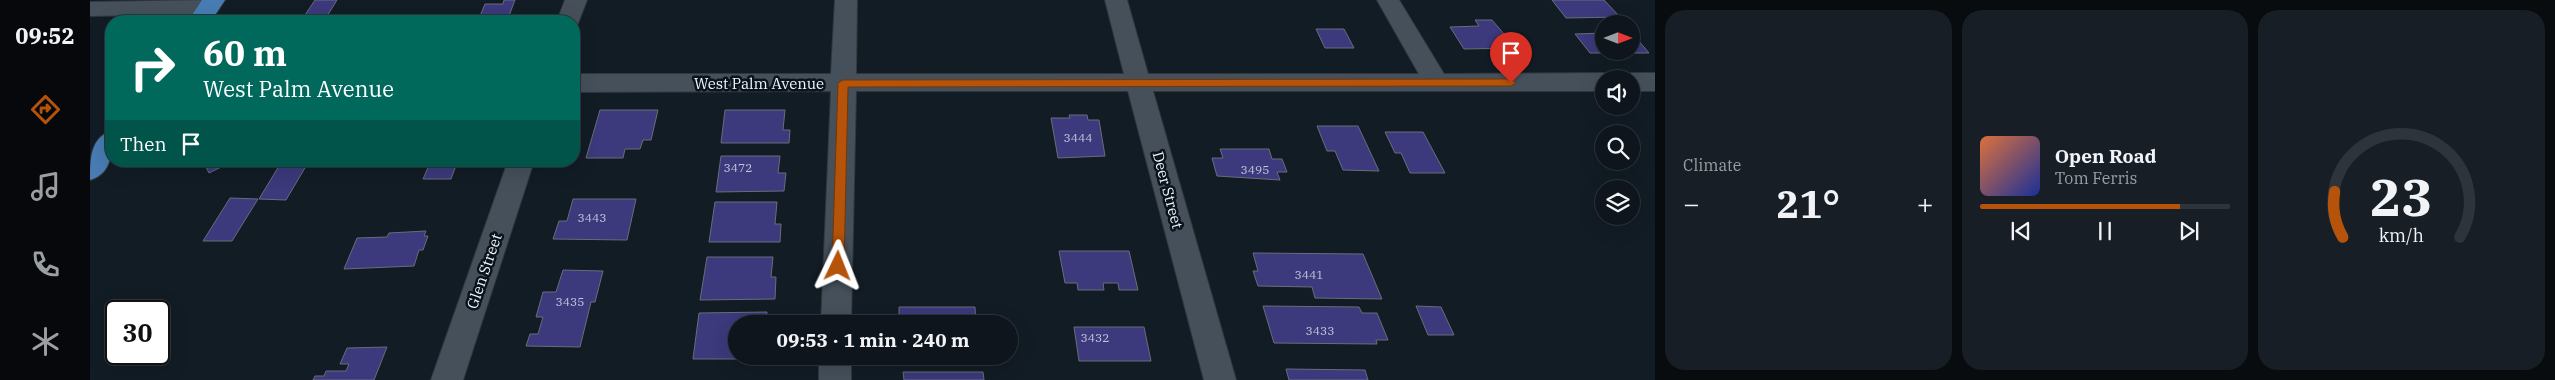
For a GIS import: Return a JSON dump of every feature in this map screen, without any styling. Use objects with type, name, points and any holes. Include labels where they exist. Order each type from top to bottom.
[{"type":"main road","points":[[90,170],[105,149]]},
{"type":"street","points":[[571,15],[576,0]]},
{"type":"street","points":[[836,315],[846,0]]},
{"type":"street","name":"Deer Street","points":[[1116,0],[1220,380]]},
{"type":"street","points":[[1388,0],[1437,83]]},
{"type":"street","points":[[90,9],[207,9]]},
{"type":"street","name":"West Palm Avenue","points":[[580,83],[1595,82]]},
{"type":"street","points":[[1640,82],[1655,82]]},
{"type":"street","name":"Glen Street","points":[[447,380],[520,167]]},
{"type":"street","points":[[835,380],[836,365]]},
{"type":"building","points":[[315,0],[337,0],[328,15],[305,15]]},
{"type":"building","points":[[504,0],[515,0],[509,15],[480,15],[485,4],[503,4]]},
{"type":"building","points":[[1552,0],[1604,0],[1618,15],[1595,15],[1595,17],[1566,18]]},
{"type":"building","points":[[1475,20],[1492,20],[1516,48],[1464,49],[1450,27],[1479,26]]},
{"type":"building","points":[[1316,29],[1344,29],[1354,48],[1325,48]]},
{"type":"building","points":[[1595,33],[1595,53],[1590,53],[1575,34]]},
{"type":"building","points":[[1640,42],[1649,53],[1640,53]]},
{"type":"building","points":[[600,110],[658,110],[651,140],[643,140],[640,149],[625,149],[623,158],[586,158]]},
{"type":"building","points":[[725,110],[785,110],[783,130],[790,130],[789,143],[721,143]]},
{"type":"building","points":[[1069,115],[1087,115],[1088,120],[1099,120],[1105,156],[1058,158],[1051,118],[1070,118]]},
{"type":"building","points":[[1317,126],[1358,126],[1379,171],[1343,170],[1335,151],[1327,151]]},
{"type":"building","points":[[1385,132],[1423,132],[1445,173],[1410,173],[1401,153],[1395,153]]},
{"type":"building","points":[[1220,149],[1269,149],[1272,159],[1282,159],[1287,172],[1277,172],[1280,180],[1217,176],[1212,158],[1223,158]]},
{"type":"building","points":[[721,156],[780,156],[778,173],[786,173],[784,191],[716,192]]},
{"type":"building","points":[[206,167],[221,167],[209,173]]},
{"type":"building","points":[[278,167],[305,167],[286,200],[259,199]]},
{"type":"building","points":[[428,167],[456,167],[451,179],[423,179]]},
{"type":"building","points":[[230,198],[258,199],[232,241],[203,241]]},
{"type":"building","points":[[573,199],[636,199],[627,240],[553,239],[559,221],[567,221]]},
{"type":"building","points":[[715,202],[777,202],[775,224],[781,224],[780,242],[709,242]]},
{"type":"building","points":[[426,231],[424,236],[428,236],[423,250],[419,250],[414,266],[344,269],[357,238],[387,237],[389,233]]},
{"type":"building","points":[[1059,251],[1129,251],[1138,290],[1119,290],[1118,283],[1103,283],[1104,290],[1078,290],[1077,283],[1065,283]]},
{"type":"building","points":[[1253,253],[1363,254],[1382,299],[1315,298],[1312,287],[1258,286],[1253,271],[1258,271]]},
{"type":"building","points":[[707,257],[773,257],[771,277],[776,277],[775,299],[700,300]]},
{"type":"building","points":[[563,270],[603,271],[595,302],[591,302],[580,347],[526,346],[530,334],[538,334],[543,317],[536,317],[543,292],[556,292]]},
{"type":"building","points":[[1263,306],[1359,307],[1362,313],[1377,313],[1388,340],[1376,340],[1377,344],[1274,343]]},
{"type":"building","points":[[1416,306],[1441,307],[1454,335],[1428,335]]},
{"type":"building","points":[[899,307],[975,307],[975,315],[899,315]]},
{"type":"building","points":[[767,312],[767,315],[728,315],[728,359],[693,359],[699,313]]},
{"type":"building","points":[[1074,327],[1144,327],[1151,361],[1079,361]]},
{"type":"building","points":[[387,347],[374,380],[313,380],[315,376],[324,376],[326,371],[346,371],[349,364],[340,364],[347,348]]},
{"type":"building","points":[[1286,369],[1365,370],[1368,380],[1289,380]]},
{"type":"building","points":[[903,372],[983,372],[984,380],[904,380]]},
{"type":"route","points":[[838,266],[843,83],[1511,83]]}]
